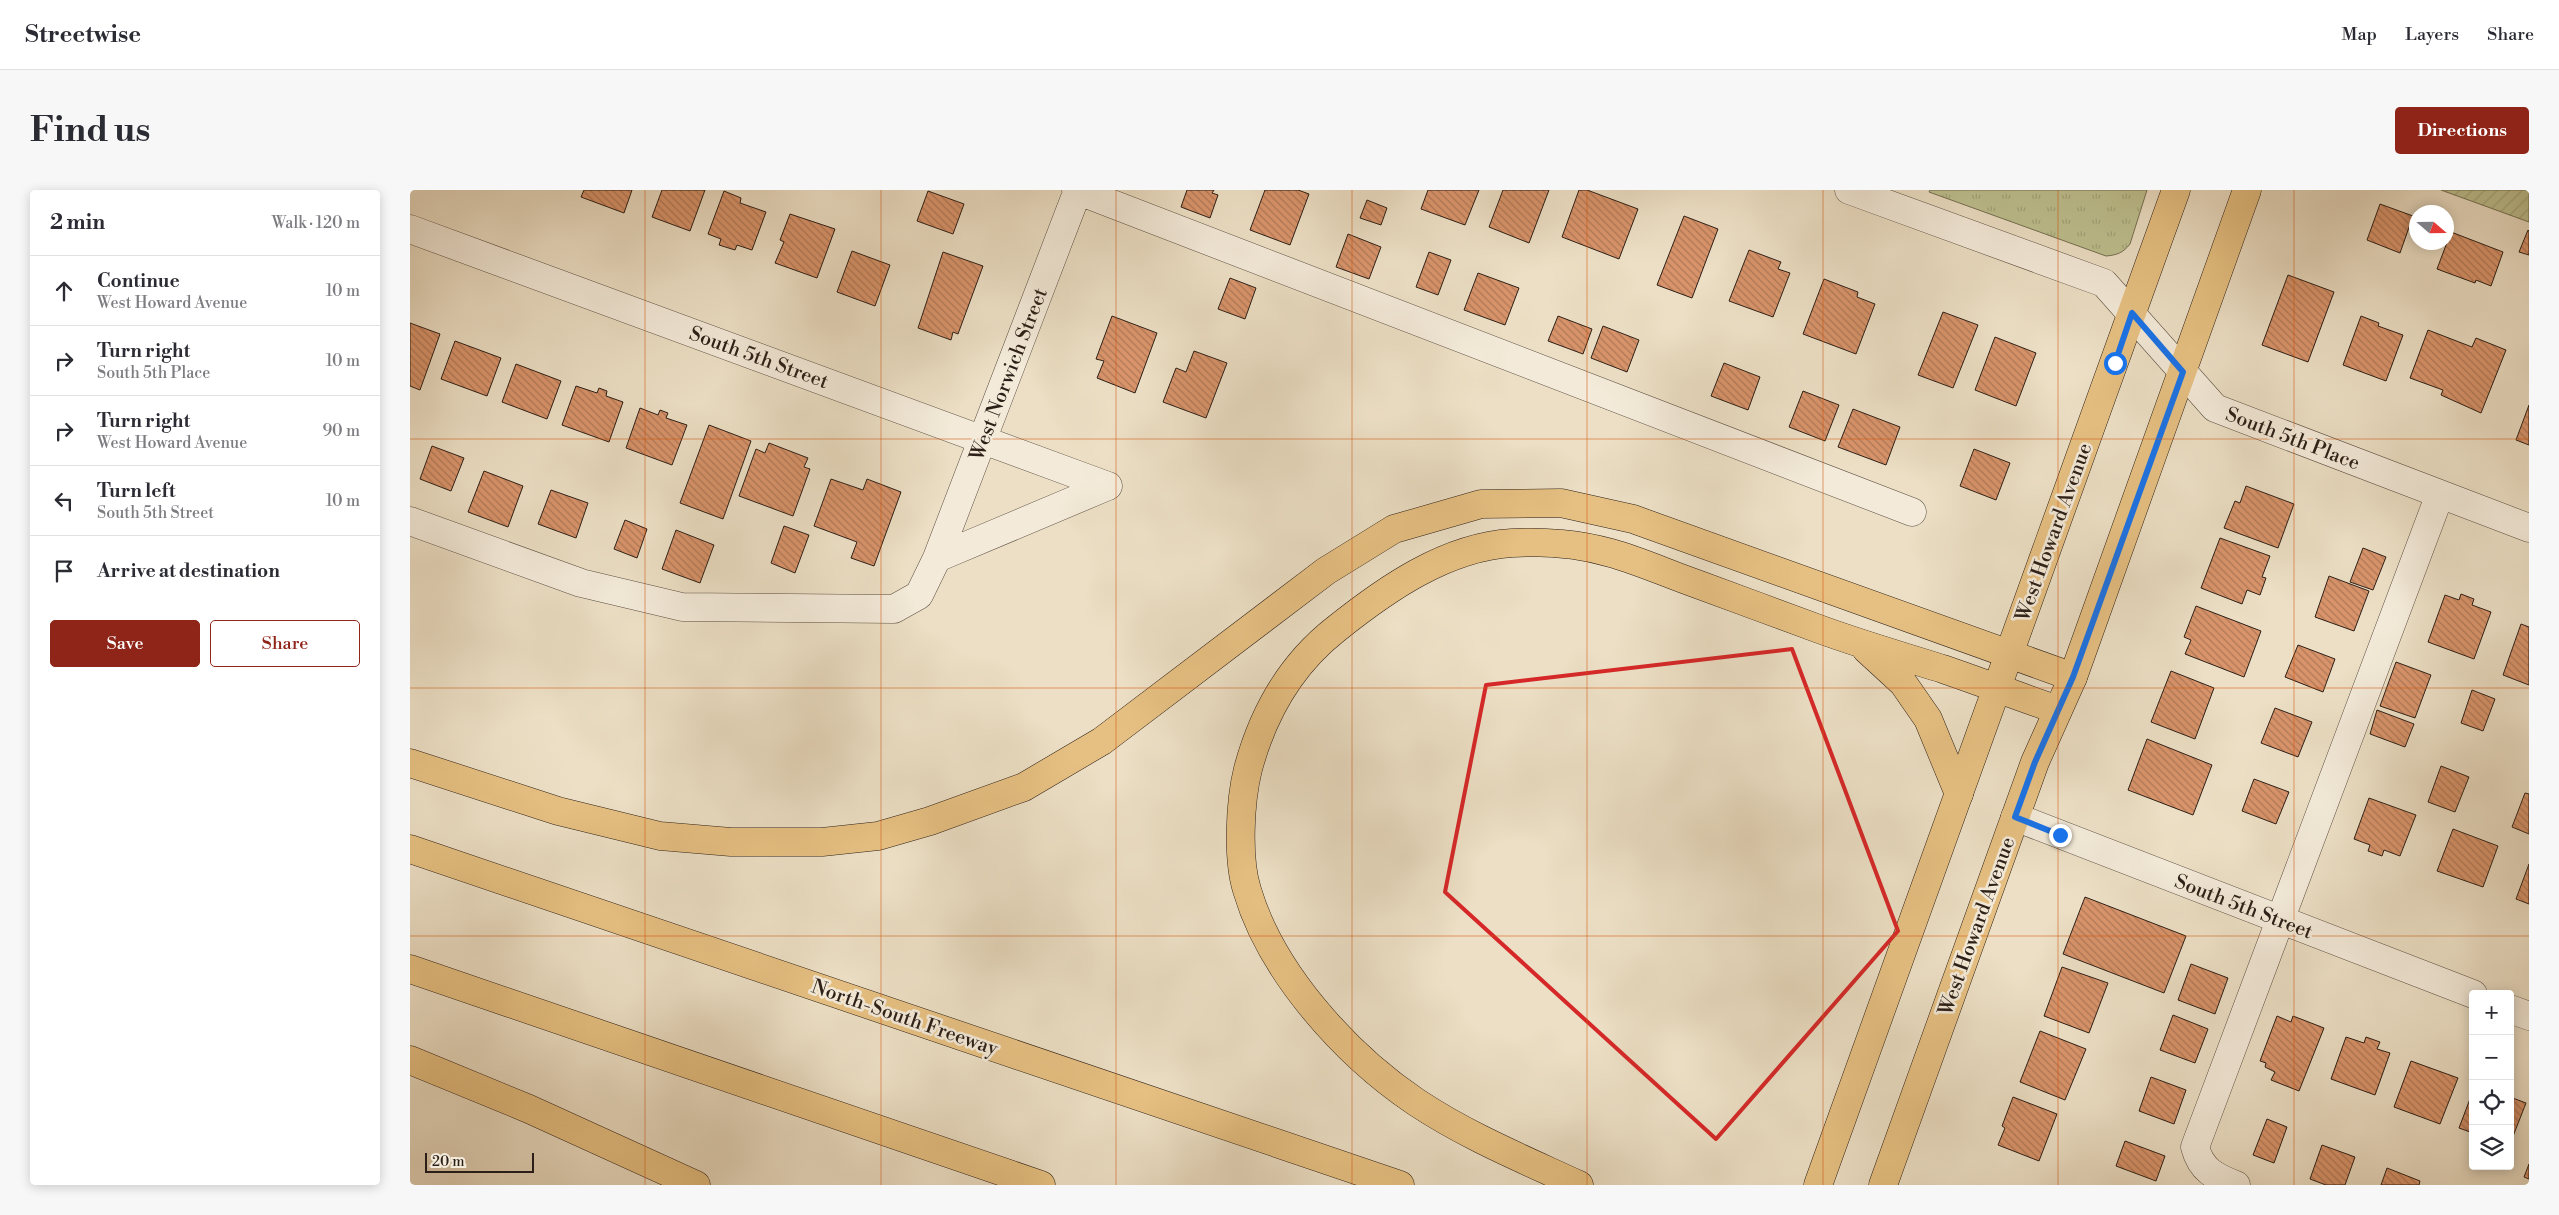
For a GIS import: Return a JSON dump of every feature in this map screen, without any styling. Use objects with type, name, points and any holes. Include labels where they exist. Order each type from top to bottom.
[{"type":"main road","name":"West Howard Avenue","points":[[1818,1185],[2176,190]]},
{"type":"main road","name":"West Howard Avenue","points":[[1883,1185],[2035,762],[2073,677],[2247,190]]},
{"type":"main road","points":[[410,763],[558,812],[660,836],[731,842],[804,842],[878,836],[930,822],[1024,787],[1102,741],[1334,566],[1394,529],[1481,504],[1561,503],[1632,519],[2073,677]]},
{"type":"main road","points":[[1579,1185],[1475,1137],[1413,1100],[1350,1049],[1310,1003],[1277,958],[1259,924],[1245,886],[1241,838],[1243,790],[1257,736],[1281,687],[1316,644],[1371,600],[1457,554],[1509,543],[1557,544],[1609,552],[1862,644],[2058,710]]},
{"type":"main road","points":[[1862,644],[1903,683],[1928,719],[1959,794]]},
{"type":"main road","name":"North-South Freeway","points":[[410,849],[1400,1185]]},
{"type":"main road","points":[[410,969],[1041,1185]]},
{"type":"main road","points":[[410,1060],[529,1109],[696,1185]]},
{"type":"street","name":"West Norwich Street","points":[[410,521],[580,583],[682,608],[894,609],[920,595],[937,558],[1077,190]]},
{"type":"street","points":[[1077,190],[1912,512]]},
{"type":"street","name":"South 5th Place","points":[[1849,190],[2104,283],[2216,408],[2529,528]]},
{"type":"street","name":"South 5th Street","points":[[410,229],[1108,486],[937,558]]},
{"type":"street","points":[[2236,1185],[2214,1177],[2199,1161],[2195,1147],[2278,920],[2440,494]]},
{"type":"street","name":"South 5th Street","points":[[2015,817],[2469,992]]},
{"type":"street","points":[[2514,1010],[2529,1016]]},
{"type":"highlighted area","points":[[1792,649],[1898,931],[1716,1139],[1445,892],[1486,685]]},
{"type":"green space","points":[[1930,190],[2147,190],[2130,244],[2120,253],[2106,256],[1929,192]]},
{"type":"green space","points":[[2441,190],[2529,190],[2529,222]]},
{"type":"building","points":[[584,190],[632,190],[624,213],[581,197]]},
{"type":"building","points":[[662,190],[705,190],[690,231],[652,217]]},
{"type":"building","points":[[1187,190],[1214,190],[1212,193],[1218,195],[1210,218],[1181,207]]},
{"type":"building","points":[[1265,190],[1298,190],[1309,194],[1290,245],[1250,230]]},
{"type":"building","points":[[1428,190],[1479,190],[1465,225],[1421,209]]},
{"type":"building","points":[[1503,190],[1549,190],[1529,243],[1489,227]]},
{"type":"building","points":[[1579,190],[1587,190],[1638,209],[1619,259],[1562,237]]},
{"type":"building","points":[[724,191],[741,198],[740,203],[766,212],[752,250],[737,245],[735,250],[719,245],[721,239],[708,234]]},
{"type":"building","points":[[928,191],[964,204],[953,234],[917,221]]},
{"type":"building","points":[[1367,200],[1387,208],[1381,225],[1360,218]]},
{"type":"building","points":[[2380,204],[2409,215],[2409,227],[2400,253],[2367,240]]},
{"type":"building","points":[[790,214],[835,229],[817,278],[775,263],[784,242],[780,240]]},
{"type":"building","points":[[1684,216],[1718,229],[1692,298],[1657,285]]},
{"type":"building","points":[[2529,231],[2529,255],[2519,252]]},
{"type":"building","points":[[2454,233],[2503,252],[2491,286],[2476,280],[2475,283],[2437,269],[2444,250],[2454,250]]},
{"type":"building","points":[[1348,234],[1381,247],[1369,279],[1336,267]]},
{"type":"building","points":[[1749,250],[1781,262],[1778,269],[1790,273],[1773,317],[1729,301]]},
{"type":"building","points":[[852,251],[890,265],[875,306],[837,292]]},
{"type":"building","points":[[943,252],[983,266],[958,334],[953,332],[951,340],[918,328]]},
{"type":"building","points":[[1429,252],[1451,260],[1438,295],[1416,287]]},
{"type":"building","points":[[1478,273],[1519,288],[1505,325],[1464,310]]},
{"type":"building","points":[[2288,275],[2334,292],[2308,362],[2262,345]]},
{"type":"building","points":[[1230,278],[1256,288],[1245,319],[1218,309]]},
{"type":"building","points":[[1824,279],[1858,292],[1857,297],[1875,304],[1856,354],[1803,334]]},
{"type":"building","points":[[1943,312],[1978,325],[1953,388],[1918,375]]},
{"type":"building","points":[[1112,316],[1157,333],[1135,393],[1097,378],[1104,361],[1096,359]]},
{"type":"building","points":[[1558,316],[1592,329],[1583,354],[1548,341]]},
{"type":"building","points":[[2361,316],[2379,323],[2378,326],[2403,335],[2386,381],[2343,365]]},
{"type":"building","points":[[410,323],[440,334],[420,390],[410,386]]},
{"type":"building","points":[[1603,326],[1639,340],[1627,372],[1591,358]]},
{"type":"building","points":[[2428,330],[2472,347],[2476,338],[2506,350],[2481,413],[2441,395],[2443,390],[2410,378]]},
{"type":"building","points":[[1995,337],[2036,353],[2016,406],[1975,390]]},
{"type":"building","points":[[455,341],[501,358],[487,396],[441,379]]},
{"type":"building","points":[[1194,351],[1227,363],[1206,418],[1163,402],[1176,368],[1186,372]]},
{"type":"building","points":[[1724,363],[1760,377],[1748,410],[1711,396]]},
{"type":"building","points":[[516,364],[561,381],[547,419],[502,402]]},
{"type":"building","points":[[576,386],[597,393],[599,388],[607,391],[606,396],[623,402],[609,442],[562,425]]},
{"type":"building","points":[[1803,391],[1839,405],[1825,441],[1789,427]]},
{"type":"building","points":[[2529,405],[2529,445],[2516,440]]},
{"type":"building","points":[[640,408],[658,415],[660,410],[668,413],[666,418],[687,425],[672,465],[626,448]]},
{"type":"building","points":[[1853,409],[1900,427],[1886,465],[1838,447]]},
{"type":"building","points":[[709,425],[751,441],[723,519],[680,503]]},
{"type":"building","points":[[769,443],[808,458],[804,467],[810,469],[793,516],[739,496],[756,449],[765,453]]},
{"type":"building","points":[[432,446],[464,458],[451,491],[420,479]]},
{"type":"building","points":[[1974,449],[2010,463],[1996,500],[1960,486]]},
{"type":"building","points":[[484,471],[523,486],[508,527],[468,512]]},
{"type":"building","points":[[831,479],[863,490],[867,479],[901,492],[874,566],[851,558],[857,542],[814,526]]},
{"type":"building","points":[[2246,486],[2294,504],[2278,548],[2224,528],[2235,501],[2240,503]]},
{"type":"building","points":[[551,490],[588,503],[576,538],[538,524]]},
{"type":"building","points":[[625,520],[647,529],[637,558],[614,549]]},
{"type":"building","points":[[784,526],[809,535],[795,573],[771,563]]},
{"type":"building","points":[[676,530],[714,545],[700,583],[662,569]]},
{"type":"building","points":[[2220,538],[2270,556],[2262,577],[2266,578],[2260,595],[2247,590],[2242,604],[2201,588]]},
{"type":"building","points":[[2363,548],[2386,557],[2373,590],[2350,582]]},
{"type":"building","points":[[2329,576],[2369,591],[2354,631],[2315,617]]},
{"type":"building","points":[[2461,594],[2474,599],[2472,605],[2491,612],[2474,659],[2428,642],[2445,595],[2459,600]]},
{"type":"building","points":[[2196,606],[2261,631],[2244,677],[2185,654],[2191,640],[2184,637]]},
{"type":"building","points":[[2521,624],[2529,627],[2529,685],[2503,675]]},
{"type":"building","points":[[2298,645],[2335,659],[2323,692],[2285,677]]},
{"type":"building","points":[[2396,662],[2431,675],[2415,718],[2380,706]]},
{"type":"building","points":[[2171,671],[2214,688],[2195,739],[2151,722]]},
{"type":"building","points":[[2472,690],[2495,699],[2483,731],[2461,723]]},
{"type":"building","points":[[2275,708],[2312,722],[2298,757],[2261,743]]},
{"type":"building","points":[[2377,710],[2414,724],[2405,747],[2370,734]]},
{"type":"building","points":[[2147,739],[2212,765],[2193,815],[2128,790]]},
{"type":"building","points":[[2441,766],[2469,777],[2455,812],[2428,802]]},
{"type":"building","points":[[2254,779],[2289,792],[2276,824],[2242,811]]},
{"type":"building","points":[[2525,793],[2529,794],[2529,834],[2512,827]]},
{"type":"building","points":[[2369,798],[2416,815],[2400,856],[2384,850],[2382,856],[2368,851],[2370,845],[2354,839]]},
{"type":"building","points":[[2453,829],[2498,846],[2483,887],[2437,871]]},
{"type":"building","points":[[2529,864],[2529,904],[2516,899]]},
{"type":"building","points":[[2085,897],[2186,936],[2164,993],[2063,954]]},
{"type":"building","points":[[2191,964],[2228,978],[2215,1014],[2178,1000]]},
{"type":"building","points":[[2062,967],[2108,983],[2089,1033],[2044,1016]]},
{"type":"building","points":[[2173,1015],[2208,1029],[2195,1063],[2160,1050]]},
{"type":"building","points":[[2277,1016],[2291,1022],[2293,1016],[2324,1028],[2299,1091],[2271,1080],[2275,1072],[2265,1067],[2266,1063],[2260,1061]]},
{"type":"building","points":[[2040,1031],[2086,1049],[2065,1100],[2020,1082]]},
{"type":"building","points":[[2346,1037],[2364,1043],[2366,1037],[2380,1042],[2377,1049],[2390,1053],[2375,1095],[2331,1079]]},
{"type":"building","points":[[2411,1061],[2458,1078],[2440,1124],[2394,1107]]},
{"type":"building","points":[[2151,1077],[2186,1090],[2174,1124],[2139,1111]]},
{"type":"building","points":[[2013,1097],[2057,1114],[2039,1161],[1998,1145],[2005,1128],[2002,1126]]},
{"type":"building","points":[[2514,1098],[2526,1103],[2514,1134]]},
{"type":"building","points":[[2469,1102],[2469,1132],[2459,1128]]},
{"type":"building","points":[[2267,1119],[2287,1127],[2274,1163],[2253,1155]]},
{"type":"building","points":[[2125,1141],[2165,1156],[2156,1181],[2116,1166]]},
{"type":"building","points":[[2322,1145],[2355,1157],[2345,1185],[2326,1185],[2310,1179]]},
{"type":"building","points":[[2529,1164],[2529,1179],[2524,1177]]},
{"type":"building","points":[[2387,1168],[2420,1181],[2419,1185],[2381,1185]]},
{"type":"route","points":[[2060,835],[2015,817],[2035,762],[2073,677],[2183,372],[2132,313],[2115,363]]}]
